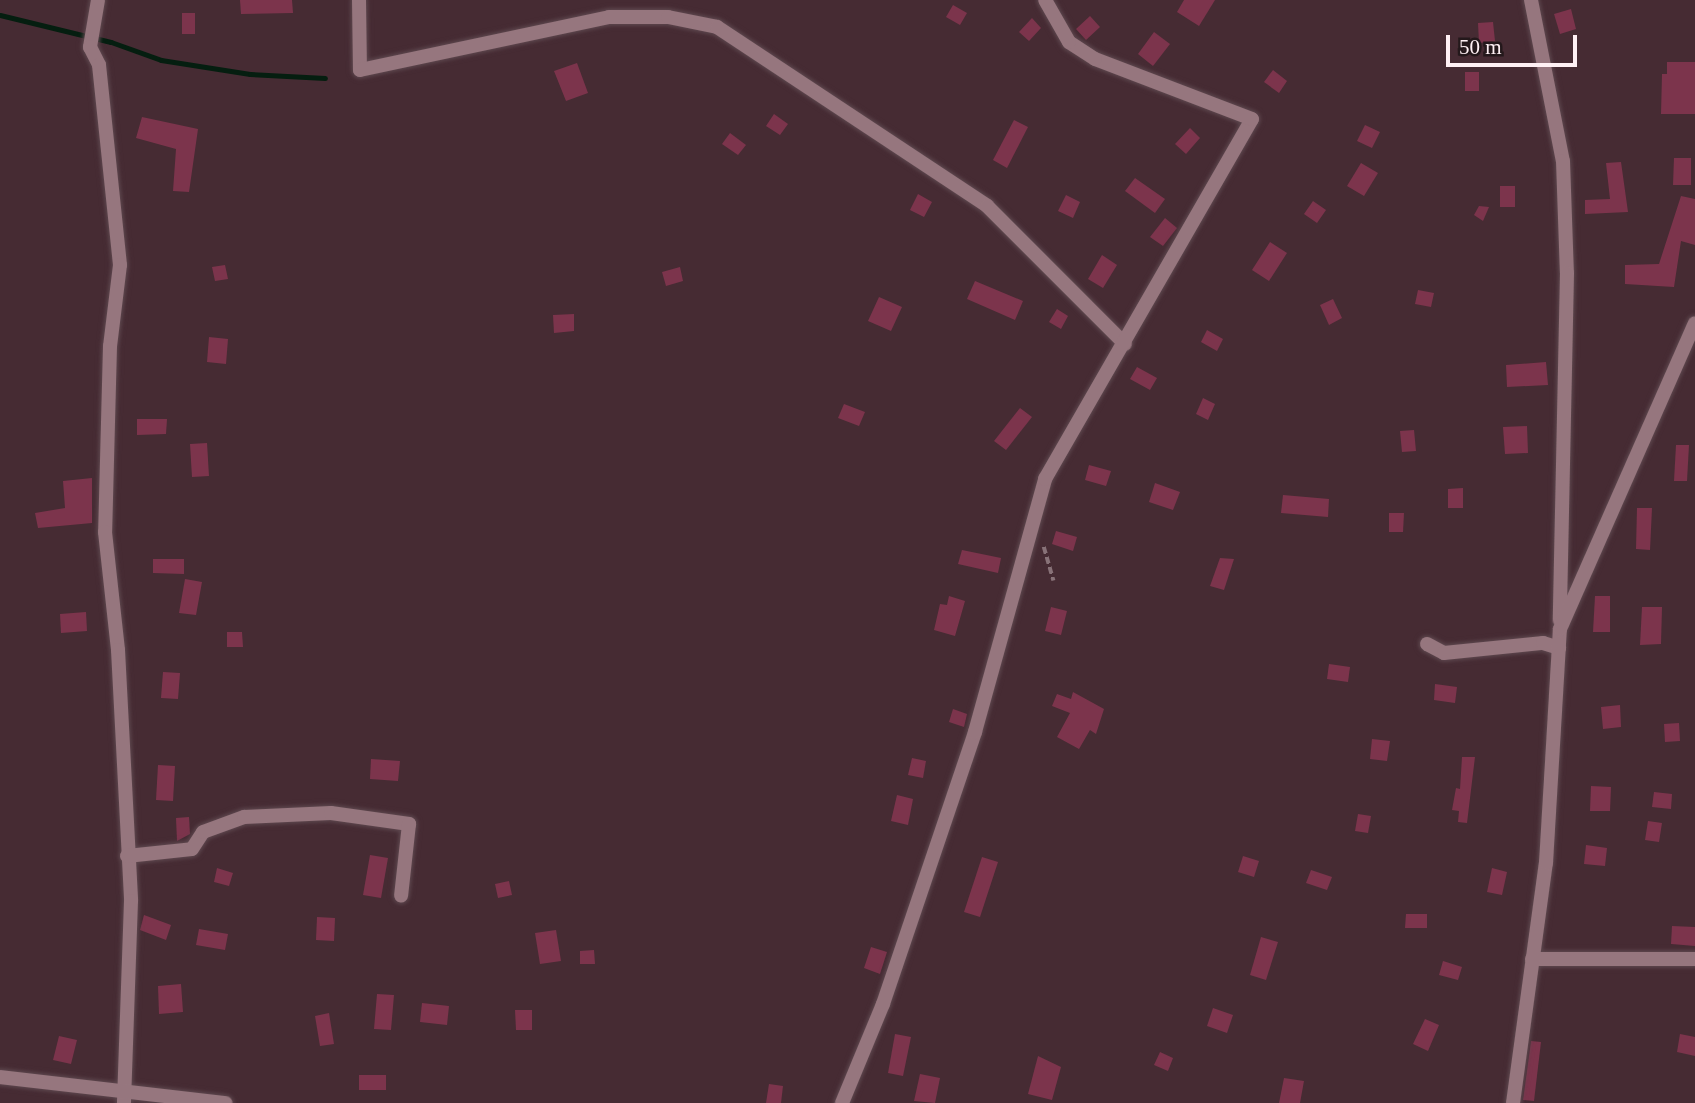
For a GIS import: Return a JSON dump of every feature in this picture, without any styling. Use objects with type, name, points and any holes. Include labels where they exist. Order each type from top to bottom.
[{"type":"street","points":[[98,0],[90,47],[99,65],[120,265],[110,346],[105,532],[118,650],[131,901],[124,1096]]},
{"type":"street","points":[[359,0],[360,70],[609,17],[668,17],[717,27],[987,206],[1125,344]]},
{"type":"street","points":[[842,1103],[883,1004],[975,732],[1045,479],[1252,119],[1095,59],[1069,41],[1045,0]]},
{"type":"street","points":[[1513,1103],[1546,863],[1560,629],[1567,273],[1563,161],[1531,0]]},
{"type":"street","points":[[1560,629],[1695,323]]},
{"type":"street","points":[[1427,644],[1444,653],[1543,643],[1559,648]]},
{"type":"street","points":[[127,856],[192,849],[203,832],[244,817],[331,813],[396,822],[409,824],[401,896]]},
{"type":"street","points":[[1532,959],[1695,959]]},
{"type":"street","points":[[0,1077],[124,1096],[226,1103]]},
{"type":"path","points":[[1035,518],[1054,580]]},
{"type":"building","points":[[240,0],[292,0],[293,13],[241,14]]},
{"type":"building","points":[[1184,0],[1215,0],[1199,26],[1177,12]]},
{"type":"building","points":[[953,5],[967,13],[960,25],[946,17]]},
{"type":"building","points":[[1571,9],[1576,29],[1560,34],[1554,14]]},
{"type":"building","points":[[182,13],[195,13],[195,34],[182,34]]},
{"type":"building","points":[[1090,16],[1100,27],[1086,40],[1076,29]]},
{"type":"building","points":[[1032,18],[1041,28],[1029,41],[1019,32]]},
{"type":"building","points":[[1493,22],[1495,41],[1479,43],[1478,23]]},
{"type":"building","points":[[1154,32],[1170,44],[1153,66],[1138,54]]},
{"type":"building","points":[[1667,62],[1695,62],[1695,114],[1661,114],[1662,74],[1667,74]]},
{"type":"building","points":[[577,63],[588,93],[566,101],[554,71]]},
{"type":"building","points":[[1273,70],[1287,81],[1279,93],[1264,82]]},
{"type":"building","points":[[1465,72],[1479,72],[1479,91],[1465,91]]},
{"type":"building","points":[[774,114],[788,124],[780,135],[766,126]]},
{"type":"building","points":[[142,117],[198,129],[189,192],[173,191],[176,149],[136,138]]},
{"type":"building","points":[[1014,120],[1028,127],[1007,168],[993,160]]},
{"type":"building","points":[[1365,125],[1380,132],[1372,148],[1357,141]]},
{"type":"building","points":[[1190,128],[1200,138],[1186,154],[1175,144]]},
{"type":"building","points":[[730,133],[746,145],[738,155],[722,144]]},
{"type":"building","points":[[1674,158],[1691,158],[1691,185],[1673,185]]},
{"type":"building","points":[[1621,162],[1628,212],[1585,214],[1585,200],[1610,199],[1606,163]]},
{"type":"building","points":[[1361,163],[1378,173],[1364,196],[1347,186]]},
{"type":"building","points":[[1135,178],[1165,199],[1155,213],[1125,191]]},
{"type":"building","points":[[1500,186],[1515,186],[1515,207],[1500,207]]},
{"type":"building","points":[[918,194],[932,202],[924,217],[910,210]]},
{"type":"building","points":[[1066,195],[1080,202],[1073,218],[1058,211]]},
{"type":"building","points":[[1681,196],[1695,199],[1695,245],[1681,241],[1674,287],[1625,284],[1625,265],[1659,264]]},
{"type":"building","points":[[1313,201],[1326,210],[1317,223],[1304,214]]},
{"type":"building","points":[[1479,206],[1489,207],[1483,221],[1474,215]]},
{"type":"building","points":[[1165,218],[1177,228],[1163,246],[1150,237]]},
{"type":"building","points":[[1270,242],[1287,253],[1269,281],[1252,270]]},
{"type":"building","points":[[1102,255],[1117,265],[1103,288],[1088,279]]},
{"type":"building","points":[[225,265],[228,279],[215,281],[212,267]]},
{"type":"building","points":[[680,267],[683,281],[666,286],[662,272]]},
{"type":"building","points":[[975,281],[1023,301],[1015,320],[967,299]]},
{"type":"building","points":[[1418,290],[1434,293],[1431,307],[1415,304]]},
{"type":"building","points":[[879,297],[902,307],[891,331],[868,321]]},
{"type":"building","points":[[1333,299],[1342,318],[1329,325],[1320,305]]},
{"type":"building","points":[[1057,309],[1068,316],[1061,329],[1049,322]]},
{"type":"building","points":[[574,314],[574,331],[554,333],[553,315]]},
{"type":"building","points":[[1207,330],[1223,339],[1217,351],[1201,342]]},
{"type":"building","points":[[209,337],[228,339],[226,364],[207,362]]},
{"type":"building","points":[[1546,362],[1548,385],[1507,387],[1506,365]]},
{"type":"building","points":[[1137,367],[1157,378],[1150,390],[1130,379]]},
{"type":"building","points":[[1203,398],[1215,404],[1208,420],[1196,414]]},
{"type":"building","points":[[844,404],[865,412],[859,426],[838,418]]},
{"type":"building","points":[[1020,408],[1032,417],[1006,450],[994,441]]},
{"type":"building","points":[[137,419],[167,419],[166,434],[137,435]]},
{"type":"building","points":[[1527,426],[1528,453],[1505,454],[1503,427]]},
{"type":"building","points":[[1414,430],[1416,451],[1402,452],[1400,431]]},
{"type":"building","points":[[207,443],[209,476],[192,477],[190,444]]},
{"type":"building","points":[[1676,445],[1689,445],[1687,481],[1674,481]]},
{"type":"building","points":[[1089,465],[1111,471],[1106,486],[1085,480]]},
{"type":"building","points":[[92,478],[92,523],[38,528],[35,513],[65,508],[63,481]]},
{"type":"building","points":[[1155,483],[1180,492],[1173,510],[1149,502]]},
{"type":"building","points":[[1463,488],[1463,508],[1448,508],[1448,489]]},
{"type":"building","points":[[1283,495],[1329,499],[1328,517],[1281,513]]},
{"type":"building","points":[[1637,508],[1652,508],[1650,550],[1636,549]]},
{"type":"building","points":[[1389,513],[1404,513],[1403,532],[1389,532]]},
{"type":"building","points":[[1056,531],[1077,537],[1073,551],[1052,544]]},
{"type":"building","points":[[962,550],[1001,558],[998,573],[958,564]]},
{"type":"building","points":[[1220,558],[1234,559],[1224,590],[1210,586]]},
{"type":"building","points":[[153,559],[184,559],[184,574],[153,573]]},
{"type":"building","points":[[185,579],[202,582],[196,615],[179,613]]},
{"type":"building","points":[[949,596],[965,601],[955,636],[934,630],[940,604],[947,605]]},
{"type":"building","points":[[1595,596],[1610,596],[1610,632],[1593,632]]},
{"type":"building","points":[[1051,607],[1067,611],[1061,635],[1045,631]]},
{"type":"building","points":[[1642,607],[1662,607],[1661,644],[1640,645]]},
{"type":"building","points":[[86,612],[87,631],[61,633],[60,614]]},
{"type":"building","points":[[227,632],[242,632],[243,647],[227,647]]},
{"type":"building","points":[[1329,664],[1350,667],[1348,682],[1327,679]]},
{"type":"building","points":[[163,672],[180,673],[178,699],[161,698]]},
{"type":"building","points":[[1435,684],[1457,687],[1455,703],[1434,700]]},
{"type":"building","points":[[1073,692],[1104,709],[1096,734],[1090,730],[1079,749],[1057,737],[1070,713],[1052,706],[1057,694],[1071,699]]},
{"type":"building","points":[[1620,705],[1621,727],[1603,729],[1601,707]]},
{"type":"building","points":[[953,709],[967,714],[964,727],[949,722]]},
{"type":"building","points":[[1679,723],[1680,741],[1665,742],[1664,724]]},
{"type":"building","points":[[1372,739],[1390,741],[1387,761],[1370,759]]},
{"type":"building","points":[[1462,757],[1475,757],[1467,823],[1458,822],[1459,811],[1452,810],[1456,788],[1460,789]]},
{"type":"building","points":[[912,758],[926,761],[923,778],[908,775]]},
{"type":"building","points":[[371,759],[400,761],[398,781],[370,779]]},
{"type":"building","points":[[158,765],[175,766],[173,801],[156,800]]},
{"type":"building","points":[[1591,786],[1611,787],[1610,811],[1590,811]]},
{"type":"building","points":[[1654,792],[1672,794],[1671,809],[1652,807]]},
{"type":"building","points":[[897,795],[913,799],[908,825],[891,821]]},
{"type":"building","points":[[1358,814],[1371,816],[1368,833],[1355,831]]},
{"type":"building","points":[[189,817],[190,834],[177,841],[176,818]]},
{"type":"building","points":[[1648,821],[1662,823],[1659,842],[1645,840]]},
{"type":"building","points":[[1586,845],[1607,848],[1605,866],[1584,864]]},
{"type":"building","points":[[370,855],[388,858],[381,898],[363,895]]},
{"type":"building","points":[[1243,856],[1259,861],[1254,877],[1238,872]]},
{"type":"building","points":[[982,857],[998,862],[980,917],[964,912]]},
{"type":"building","points":[[217,868],[233,873],[229,886],[214,882]]},
{"type":"building","points":[[1492,868],[1507,872],[1502,895],[1487,892]]},
{"type":"building","points":[[1311,870],[1332,877],[1327,890],[1306,883]]},
{"type":"building","points":[[509,881],[512,895],[498,898],[495,884]]},
{"type":"building","points":[[1406,914],[1427,914],[1427,928],[1405,928]]},
{"type":"building","points":[[144,915],[171,925],[166,940],[140,930]]},
{"type":"building","points":[[317,917],[335,918],[334,941],[316,940]]},
{"type":"building","points":[[1672,926],[1695,927],[1695,946],[1671,944]]},
{"type":"building","points":[[199,929],[228,934],[225,950],[196,945]]},
{"type":"building","points":[[556,930],[561,961],[540,964],[535,933]]},
{"type":"building","points":[[1261,937],[1278,942],[1266,980],[1250,975]]},
{"type":"building","points":[[871,947],[887,952],[880,974],[864,968]]},
{"type":"building","points":[[594,950],[595,964],[580,964],[580,951]]},
{"type":"building","points":[[1443,961],[1462,967],[1458,980],[1439,975]]},
{"type":"building","points":[[181,984],[183,1012],[159,1014],[158,986]]},
{"type":"building","points":[[377,994],[394,995],[391,1030],[374,1029]]},
{"type":"building","points":[[422,1003],[449,1006],[447,1025],[420,1022]]},
{"type":"building","points":[[1213,1008],[1233,1015],[1227,1033],[1207,1026]]},
{"type":"building","points":[[515,1010],[532,1010],[532,1030],[516,1030]]},
{"type":"building","points":[[329,1013],[334,1044],[320,1046],[315,1016]]},
{"type":"building","points":[[1425,1019],[1439,1025],[1428,1051],[1413,1044]]},
{"type":"building","points":[[895,1034],[911,1037],[903,1076],[888,1073]]},
{"type":"building","points":[[1680,1034],[1695,1037],[1695,1056],[1677,1052]]},
{"type":"building","points":[[59,1036],[77,1040],[71,1064],[53,1060]]},
{"type":"building","points":[[1531,1041],[1541,1042],[1534,1101],[1523,1100]]},
{"type":"building","points":[[1160,1052],[1173,1058],[1168,1071],[1154,1065]]},
{"type":"building","points":[[1038,1056],[1061,1067],[1052,1100],[1028,1094]]},
{"type":"building","points":[[920,1074],[940,1078],[935,1103],[914,1101]]},
{"type":"building","points":[[359,1075],[386,1075],[386,1090],[359,1090]]},
{"type":"building","points":[[1284,1078],[1304,1081],[1300,1103],[1279,1103]]},
{"type":"building","points":[[769,1084],[783,1086],[781,1103],[766,1103]]},
{"type":"waterway","points":[[0,15],[111,42],[161,60],[250,74],[325,78]]}]
